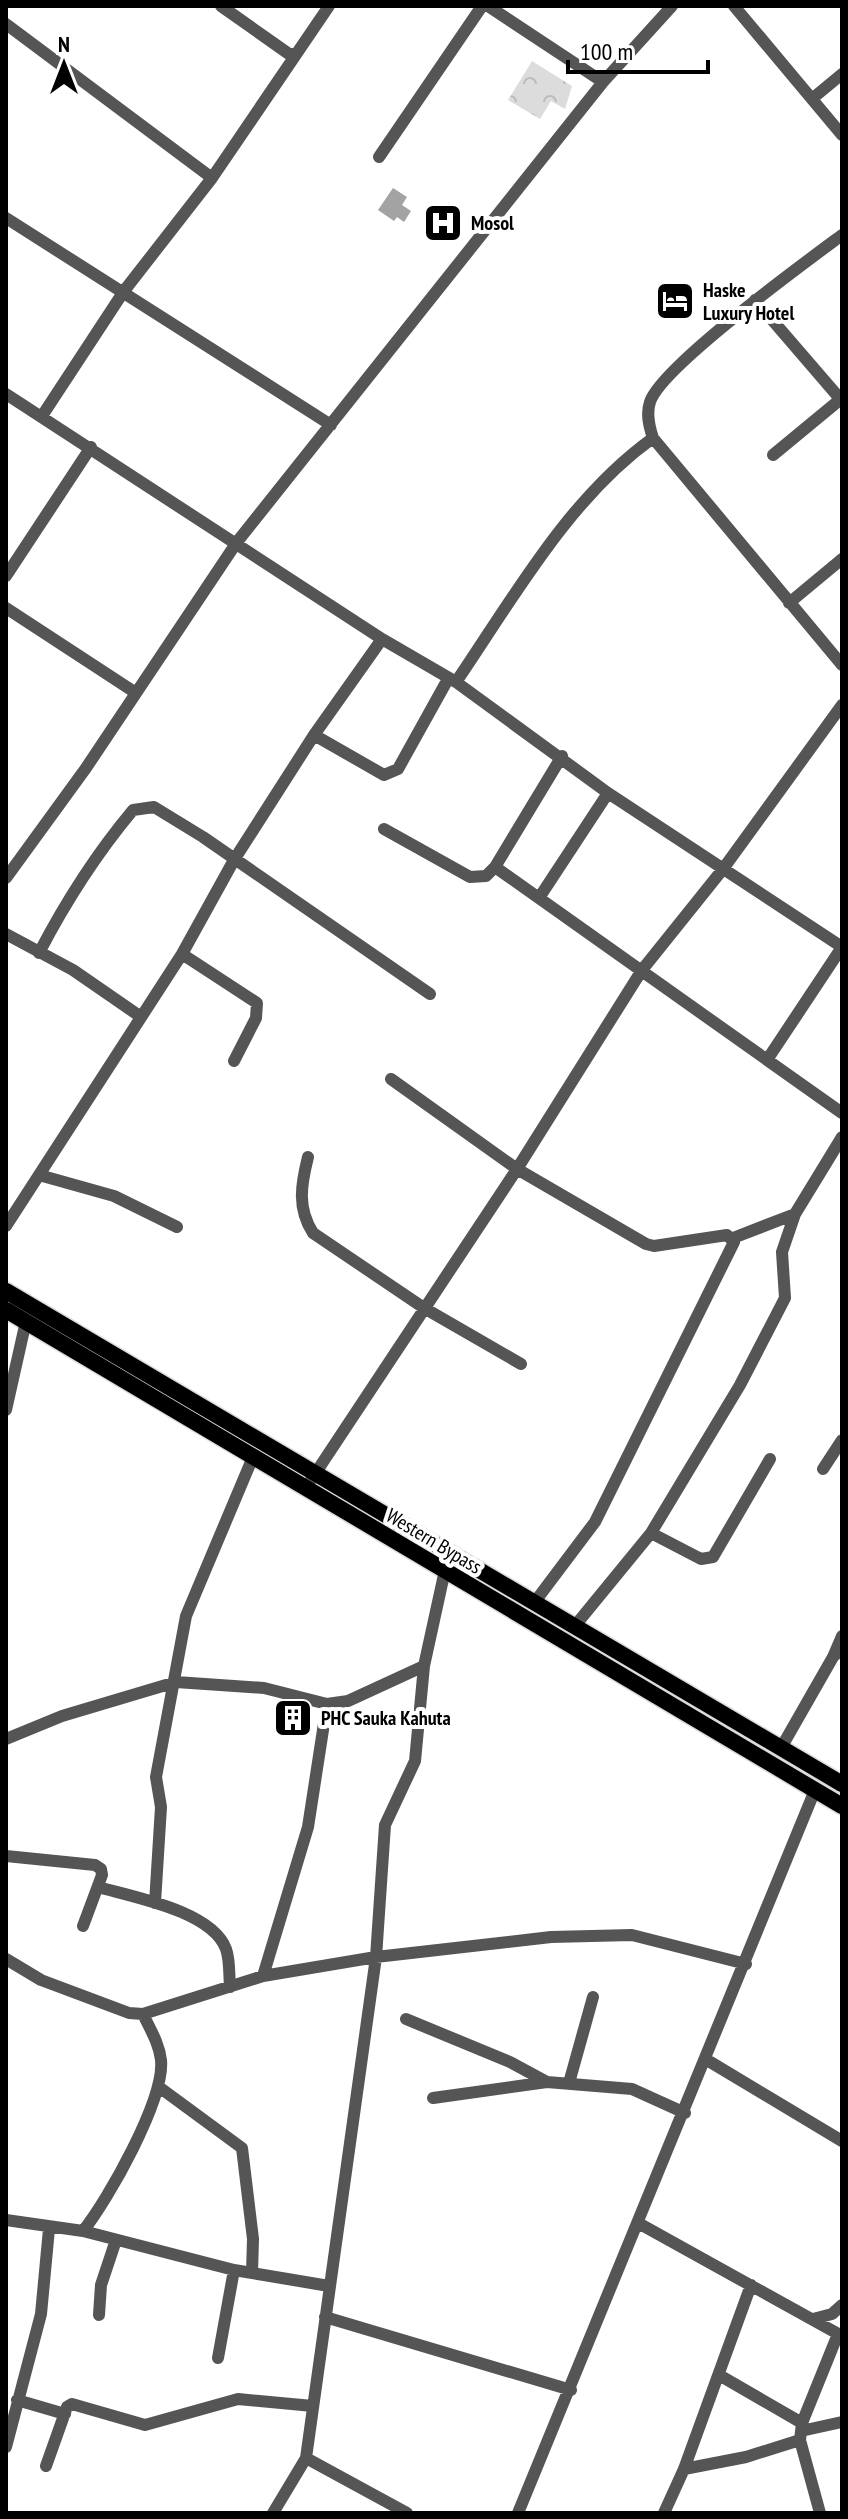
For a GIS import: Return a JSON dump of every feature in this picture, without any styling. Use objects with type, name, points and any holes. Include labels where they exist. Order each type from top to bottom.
[{"type":"main road","name":"Western Bypass","points":[[6,1291],[842,1784]]},
{"type":"main road","name":"Western Bypass","points":[[6,1310],[842,1806]]},
{"type":"street","points":[[221,6],[289,54],[295,54]]},
{"type":"street","points":[[42,416],[124,291],[212,178],[329,6]]},
{"type":"street","points":[[379,157],[485,6],[603,82]]},
{"type":"street","points":[[7,875],[136,693],[237,542],[603,82],[672,6]]},
{"type":"street","points":[[734,6],[842,135]]},
{"type":"street","points":[[6,24],[212,178]]},
{"type":"street","points":[[813,98],[842,74]]},
{"type":"street","points":[[6,218],[331,425]]},
{"type":"street","points":[[842,235],[755,300],[655,393],[648,416],[653,438],[842,665]]},
{"type":"street","points":[[755,300],[841,399],[773,455]]},
{"type":"street","points":[[6,394],[382,639],[452,681],[562,756],[608,793],[842,947],[767,1060]]},
{"type":"street","points":[[314,735],[384,775],[398,769],[452,681],[540,558],[622,460],[653,438]]},
{"type":"street","points":[[6,576],[91,447]]},
{"type":"street","points":[[789,603],[842,559]]},
{"type":"street","points":[[6,608],[136,693]]},
{"type":"street","points":[[6,1226],[182,954],[234,860],[314,735],[382,639]]},
{"type":"street","points":[[306,1488],[517,1169],[642,970],[723,869],[842,705]]},
{"type":"street","points":[[384,829],[470,877],[486,876],[495,867],[562,756]]},
{"type":"street","points":[[539,898],[608,793]]},
{"type":"street","points":[[39,953],[99,853],[133,810],[154,807],[430,994]]},
{"type":"street","points":[[495,867],[842,1113]]},
{"type":"street","points":[[6,934],[73,970],[141,1017]]},
{"type":"street","points":[[182,954],[257,1003],[256,1018],[234,1061]]},
{"type":"street","points":[[391,1079],[517,1169],[646,1244],[733,1238],[795,1214]]},
{"type":"street","points":[[574,1627],[651,1533],[740,1385],[785,1298],[782,1252],[795,1214],[842,1137]]},
{"type":"street","points":[[308,1157],[300,1197],[304,1220],[313,1233],[424,1308],[521,1364]]},
{"type":"street","points":[[39,1175],[114,1196],[177,1227]]},
{"type":"street","points":[[534,1603],[595,1522],[732,1249],[733,1238]]},
{"type":"street","points":[[6,1410],[8,1383],[26,1321]]},
{"type":"street","points":[[823,1469],[842,1440]]},
{"type":"street","points":[[155,1903],[161,1807],[156,1777],[186,1616],[253,1457]]},
{"type":"street","points":[[651,1533],[701,1559],[713,1557],[770,1459]]},
{"type":"street","points":[[273,2513],[306,2458],[376,1957],[385,1825],[415,1761],[424,1666],[445,1570]]},
{"type":"street","points":[[781,1748],[838,1652],[842,1636]]},
{"type":"street","points":[[6,1739],[62,1716],[176,1682],[264,1688],[327,1704],[348,1701],[424,1666]]},
{"type":"street","points":[[263,1976],[308,1827],[319,1774],[327,1704]]},
{"type":"street","points":[[518,2513],[640,2224],[815,1790]]},
{"type":"street","points":[[6,1856],[95,1865],[102,1875],[83,1926]]},
{"type":"street","points":[[98,1887],[187,1914],[222,1941],[228,1952],[230,1987]]},
{"type":"street","points":[[6,1959],[41,1980],[129,2013],[143,2014],[263,1976],[376,1957],[619,1933],[746,1964]]},
{"type":"street","points":[[569,2083],[593,1997]]},
{"type":"street","points":[[83,2231],[107,2200],[159,2087],[162,2062],[158,2043],[143,2014]]},
{"type":"street","points":[[406,2019],[510,2062],[547,2082]]},
{"type":"street","points":[[707,2060],[842,2141]]},
{"type":"street","points":[[433,2098],[547,2082],[569,2083],[632,2089],[685,2113]]},
{"type":"street","points":[[159,2087],[242,2148],[253,2239],[252,2273]]},
{"type":"street","points":[[6,2220],[49,2229],[83,2231],[234,2270],[329,2286]]},
{"type":"street","points":[[640,2224],[840,2335],[801,2432],[820,2513]]},
{"type":"street","points":[[6,2447],[41,2314],[49,2229]]},
{"type":"street","points":[[99,2315],[101,2285],[116,2240]]},
{"type":"street","points":[[218,2358],[234,2270]]},
{"type":"street","points":[[664,2513],[684,2469],[751,2285]]},
{"type":"street","points":[[813,2319],[832,2314],[842,2305]]},
{"type":"street","points":[[325,2317],[571,2390]]},
{"type":"street","points":[[719,2375],[801,2432]]},
{"type":"street","points":[[46,2466],[65,2414],[72,2404],[145,2425],[238,2399],[313,2406]]},
{"type":"street","points":[[17,2400],[65,2414]]},
{"type":"street","points":[[684,2469],[746,2457],[801,2432],[842,2422]]},
{"type":"street","points":[[306,2458],[407,2513]]},
{"type":"green space","points":[[532,61],[572,86],[565,109],[551,101],[540,119],[508,100]]},
{"type":"shaded area","points":[[393,188],[407,197],[402,205],[411,211],[404,222],[397,217],[394,221],[378,210]]},
{"type":"place","name":"Mosol","points":[[443,223]]},
{"type":"place","name":"Haske Luxury Hotel","points":[[675,301]]},
{"type":"place","name":"PHC Sauka Kahuta","points":[[293,1718]]}]
